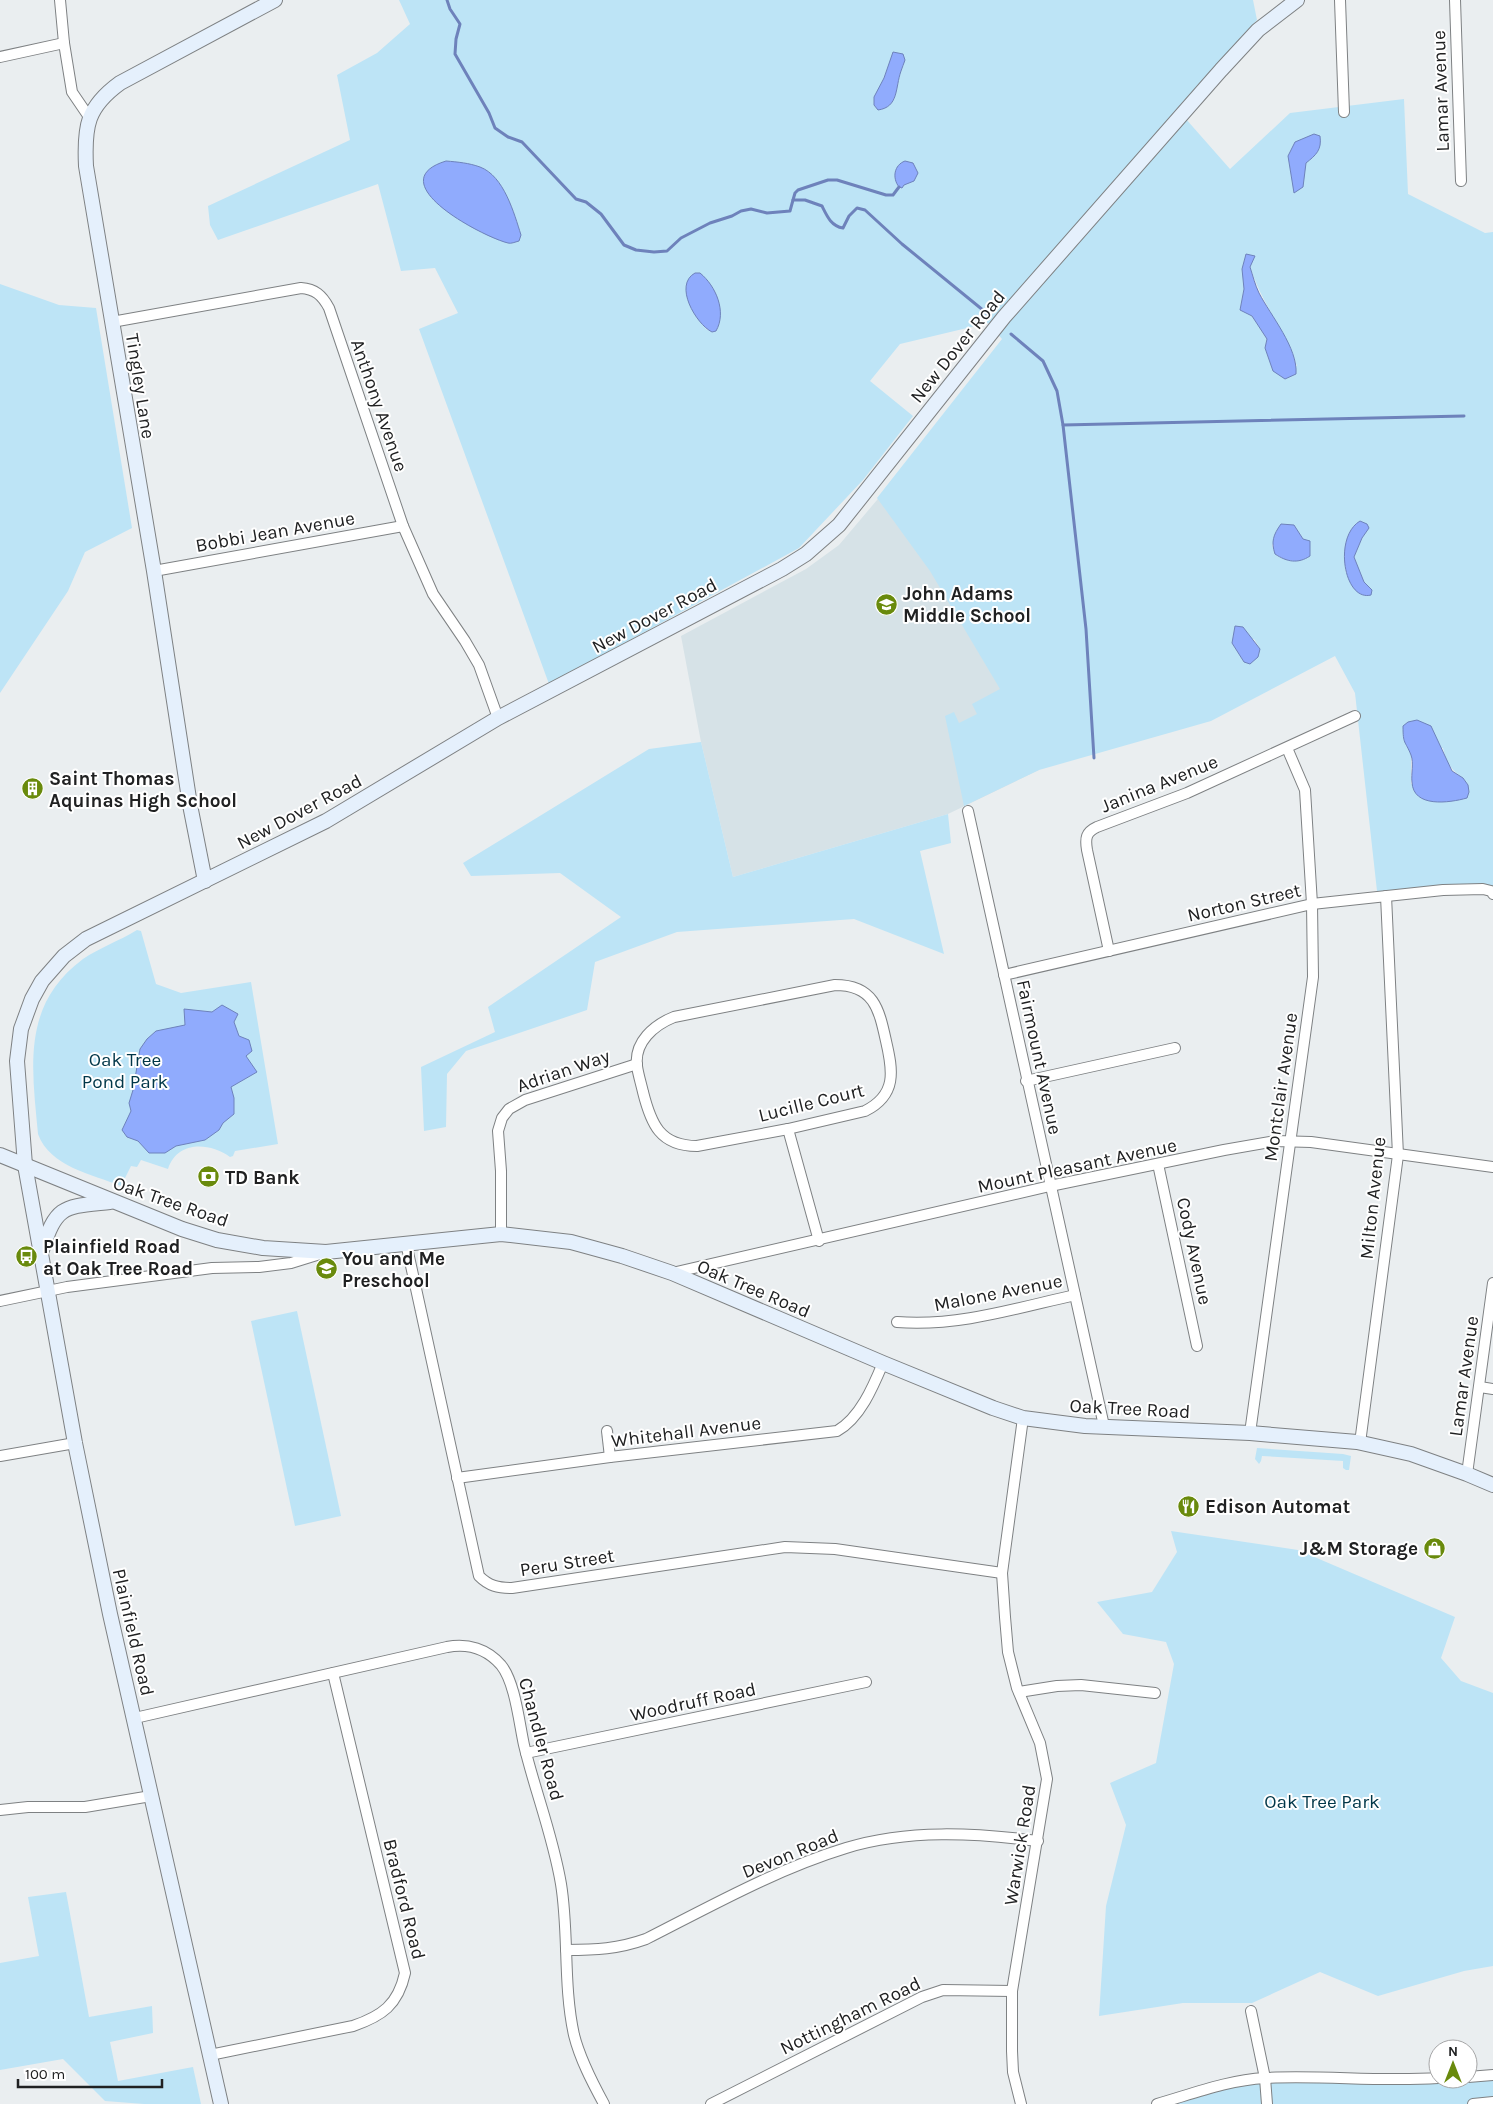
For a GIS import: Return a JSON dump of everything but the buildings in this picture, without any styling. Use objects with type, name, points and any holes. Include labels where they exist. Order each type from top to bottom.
[{"type":"street","points":[[60,0],[64,44],[72,92],[89,116]]},
{"type":"street","name":"Tingley Lane","points":[[205,881],[190,805],[154,571],[86,166],[85,144],[89,116],[101,98],[120,82],[275,0]]},
{"type":"street","name":"New Dover Road","points":[[25,1166],[18,1051],[23,1020],[37,989],[56,964],[86,939],[326,822],[498,718],[782,569],[806,554],[839,525],[922,418],[1036,280],[1242,47],[1270,19],[1297,0]]},
{"type":"street","points":[[1340,0],[1344,112]]},
{"type":"street","name":"Lamar Avenue","points":[[1455,0],[1461,181]]},
{"type":"street","points":[[0,57],[64,44]]},
{"type":"street","name":"Anthony Avenue","points":[[112,322],[301,288],[310,289],[318,293],[329,308],[402,526],[433,594],[479,665],[498,718]]},
{"type":"street","name":"Bobbi Jean Avenue","points":[[154,571],[402,526]]},
{"type":"street","name":"Janina Avenue","points":[[1109,951],[1086,850],[1085,838],[1087,833],[1097,826],[1187,793],[1355,716]]},
{"type":"street","name":"Montclair Avenue","points":[[1250,1433],[1313,977],[1312,904],[1305,790],[1287,748]]},
{"type":"street","name":"Fairmount Avenue","points":[[968,811],[1026,1081],[1104,1426]]},
{"type":"street","name":"Norton Street","points":[[1004,975],[1312,904],[1443,890],[1483,889],[1493,894]]},
{"type":"street","name":"Milton Avenue","points":[[1360,1443],[1398,1155],[1386,896]]},
{"type":"street","name":"Lucille Court","points":[[835,985],[861,990],[874,1002],[880,1014],[892,1069],[889,1086],[885,1094],[880,1101],[865,1111],[788,1129],[697,1146],[688,1146],[662,1135],[651,1120],[637,1064],[639,1048],[647,1035],[664,1021],[674,1017],[835,985]]},
{"type":"street","points":[[1026,1081],[1175,1048]]},
{"type":"street","name":"Adrian Way","points":[[501,1234],[501,1171],[498,1132],[502,1118],[509,1108],[525,1100],[637,1064]]},
{"type":"street","points":[[788,1129],[819,1241]]},
{"type":"street","name":"Mount Pleasant Avenue","points":[[672,1273],[819,1241],[1050,1186],[1232,1148],[1291,1140],[1493,1167]]},
{"type":"street","name":"Oak Tree Road","points":[[0,1155],[182,1229],[218,1240],[263,1248],[326,1252],[501,1234],[571,1242],[622,1256],[672,1273],[883,1363],[993,1408],[1023,1418],[1054,1423],[1250,1433],[1360,1443],[1411,1454],[1493,1485]]},
{"type":"street","name":"Cody Avenue","points":[[1158,1164],[1197,1346]]},
{"type":"street","name":"Plainfield Road","points":[[25,1166],[74,1443],[110,1614],[221,2104]]},
{"type":"street","points":[[41,1253],[55,1217],[66,1208],[112,1202]]},
{"type":"street","name":"Peru Street","points":[[406,1243],[479,1576],[486,1584],[499,1588],[512,1588],[785,1547],[835,1549],[1002,1573]]},
{"type":"street","points":[[0,1301],[48,1291],[212,1268],[259,1267],[291,1263],[326,1252]]},
{"type":"street","name":"Lamar Avenue","points":[[1467,1474],[1493,1283]]},
{"type":"street","name":"Malone Avenue","points":[[897,1322],[921,1324],[947,1322],[1075,1295]]},
{"type":"street","name":"Whitehall Avenue","points":[[457,1478],[837,1431],[847,1426],[855,1418],[883,1363]]},
{"type":"street","points":[[1480,1387],[1493,1389]]},
{"type":"street","name":"Warwick Road","points":[[1021,2104],[1014,2072],[1012,2051],[1012,1991],[1047,1780],[1040,1743],[1019,1692],[1008,1652],[1002,1573],[1023,1418]]},
{"type":"street","points":[[607,1432],[610,1458]]},
{"type":"street","points":[[0,1456],[74,1443]]},
{"type":"street","name":"Chandler Road","points":[[135,1718],[447,1647],[459,1645],[474,1647],[486,1653],[500,1665],[508,1677],[526,1753],[555,1852],[561,1886],[570,2008],[574,2036],[588,2074],[604,2104]]},
{"type":"street","name":"Bradford Road","points":[[210,2055],[353,2026],[367,2021],[374,2018],[392,2003],[402,1986],[405,1973],[333,1673]]},
{"type":"street","name":"Woodruff Road","points":[[526,1753],[866,1682]]},
{"type":"street","points":[[1019,1692],[1056,1686],[1081,1685],[1156,1693]]},
{"type":"street","points":[[0,1810],[28,1807],[85,1807],[151,1796]]},
{"type":"street","name":"Devon Road","points":[[566,1950],[601,1950],[624,1947],[646,1939],[780,1874],[847,1848],[880,1840],[945,1834],[984,1834],[1038,1841]]},
{"type":"street","name":"Nottingham Road","points":[[712,2104],[922,1996],[943,1990],[1012,1991]]},
{"type":"street","points":[[1251,2011],[1265,2078],[1267,2104]]},
{"type":"street","points":[[1478,2076],[1493,2075]]},
{"type":"street","points":[[1157,2104],[1218,2086],[1265,2078],[1376,2080],[1428,2078]]},
{"type":"street","points":[[1473,2104],[1493,2102]]},
{"type":"shaded area","name":"John Adams Middle School","points":[[1003,339],[1039,770],[948,814],[733,877],[701,742],[681,636],[806,569],[839,545],[877,500]]},
{"type":"green space","points":[[399,0],[1253,0],[1257,20],[1178,110],[1230,169],[1290,113],[1404,99],[1408,194],[1485,233],[1493,232],[1493,891],[1378,900],[1355,693],[1335,656],[1211,721],[1039,770],[964,806],[945,716],[954,712],[959,723],[977,714],[972,704],[1000,689],[930,571],[877,498],[1002,339],[988,323],[900,344],[870,381],[913,416],[863,480],[799,548],[549,684],[419,329],[458,313],[435,268],[401,271],[378,184],[218,240],[210,225],[208,206],[350,140],[337,75],[377,53],[410,24]],"holes":[[[890,63],[904,64],[901,69],[894,100],[884,78]],[[1254,256],[1250,267],[1255,280],[1297,366],[1273,371],[1265,348],[1267,339],[1252,316],[1240,309],[1244,289],[1244,259]],[[715,291],[720,315],[712,332],[706,329],[694,313]],[[1360,521],[1368,528],[1354,557],[1364,582],[1372,590],[1346,573],[1345,552],[1347,537]],[[1294,525],[1303,539],[1281,558],[1275,554],[1272,545]],[[1254,639],[1260,649],[1258,657],[1244,662],[1232,643]],[[1443,748],[1450,765],[1463,778],[1411,784],[1411,756]]]},
{"type":"green space","points":[[0,284],[59,305],[96,308],[132,528],[85,552],[68,591],[0,693]]},
{"type":"green space","points":[[701,742],[733,877],[948,814],[951,843],[920,851],[944,954],[854,919],[677,932],[595,962],[587,1010],[466,1051],[447,1074],[446,1127],[424,1131],[421,1067],[495,1032],[488,1007],[621,917],[560,873],[471,876],[463,863],[649,749]]},
{"type":"green space","name":"Oak Tree Pond Park","points":[[137,930],[141,931],[156,984],[181,993],[251,982],[278,1144],[235,1151],[233,1156],[230,1157],[213,1149],[194,1147],[179,1153],[172,1160],[168,1169],[141,1160],[137,1167],[131,1166],[121,1186],[73,1168],[62,1162],[44,1145],[38,1134],[33,1062],[35,1039],[40,1017],[49,996],[63,977],[89,955]]},
{"type":"green space","points":[[297,1311],[341,1516],[295,1526],[251,1321]]},
{"type":"green space","points":[[1257,1448],[1343,1454],[1351,1456],[1349,1470],[1343,1468],[1343,1461],[1262,1456],[1259,1464],[1255,1459]]},
{"type":"green space","name":"Oak Tree Park","points":[[1171,1531],[1298,1550],[1455,1617],[1441,1658],[1461,1681],[1493,1693],[1493,1966],[1464,1971],[1378,1996],[1320,1972],[1252,2003],[1183,2003],[1099,2016],[1106,1906],[1126,1825],[1110,1783],[1156,1763],[1174,1664],[1166,1642],[1123,1634],[1097,1602],[1152,1592],[1177,1552]]},
{"type":"green space","points":[[66,1892],[89,2017],[152,2006],[153,2033],[110,2042],[118,2081],[193,2067],[201,2104],[144,2104],[105,2101],[63,2059],[0,2070],[0,1963],[39,1956],[28,1897]]},
{"type":"green space","points":[[1493,2075],[1493,2102],[1473,2104],[1157,2104],[1243,2080],[1428,2079],[1428,2089],[1478,2089],[1478,2077]]},
{"type":"water","points":[[893,52],[903,54],[905,60],[893,101],[885,108],[878,110],[874,105],[874,97],[884,78]]},
{"type":"water","points":[[1314,134],[1320,136],[1319,149],[1306,163],[1303,187],[1294,193],[1288,156],[1295,142]]},
{"type":"water","points":[[446,161],[480,167],[496,178],[511,206],[521,235],[519,241],[508,243],[478,231],[442,208],[429,195],[423,182],[428,170]]},
{"type":"water","points":[[905,161],[913,163],[918,173],[914,181],[904,185],[902,188],[899,187],[895,180],[895,172],[898,165]]},
{"type":"water","points":[[1246,254],[1255,256],[1250,267],[1256,287],[1283,332],[1293,354],[1296,374],[1285,379],[1273,371],[1265,348],[1267,339],[1252,316],[1240,310],[1244,289],[1242,269]]},
{"type":"water","points":[[695,273],[700,273],[706,278],[718,300],[720,316],[716,331],[712,332],[706,328],[689,304],[686,286],[689,279]]},
{"type":"water","points":[[1360,521],[1367,524],[1369,528],[1362,538],[1354,557],[1364,582],[1372,590],[1371,595],[1362,594],[1354,589],[1345,567],[1344,553],[1347,540],[1352,529]]},
{"type":"water","points":[[1281,524],[1294,525],[1303,539],[1310,541],[1310,556],[1306,559],[1292,561],[1275,554],[1274,539]]},
{"type":"water","points":[[1235,626],[1243,627],[1260,649],[1258,657],[1250,664],[1244,662],[1232,643]]},
{"type":"water","points":[[1417,720],[1431,726],[1452,771],[1463,778],[1468,785],[1469,792],[1467,798],[1433,802],[1418,796],[1414,790],[1412,758],[1404,740],[1403,726],[1408,722]]},
{"type":"water","points":[[222,1005],[238,1014],[234,1022],[239,1036],[249,1040],[252,1051],[246,1056],[257,1072],[231,1087],[234,1098],[234,1114],[223,1123],[219,1130],[205,1140],[176,1146],[165,1153],[149,1153],[138,1141],[127,1137],[122,1130],[131,1111],[129,1103],[140,1049],[156,1031],[185,1025],[184,1009],[212,1012]]},
{"type":"waterway","points":[[447,0],[450,9],[460,24],[455,54],[489,113],[495,128],[508,137],[522,142],[576,199],[586,202],[601,214],[624,245],[636,250],[667,251],[681,238],[710,223],[751,209],[767,213],[790,211],[793,200],[805,200],[822,206],[832,223],[843,228],[849,216],[857,208],[865,210],[902,244],[989,315]]},
{"type":"waterway","points":[[793,200],[798,190],[828,180],[837,180],[886,195],[893,195],[899,187]]},
{"type":"waterway","points":[[1011,334],[1043,361],[1057,391],[1063,425],[1086,629],[1094,758]]},
{"type":"waterway","points":[[1063,425],[1464,416]]},
{"type":"place","name":"John Adams Middle School","points":[[887,604]]},
{"type":"place","name":"Saint Thomas Aquinas High School","points":[[33,789]]},
{"type":"place","name":"TD Bank","points":[[209,1177]]},
{"type":"place","name":"Plainfield Road at Oak Tree Road","points":[[27,1257]]},
{"type":"place","name":"You and Me Preschool","points":[[326,1269]]},
{"type":"place","name":"Edison Automat","points":[[1189,1506]]},
{"type":"place","name":"J&M Storage","points":[[1434,1548]]}]
